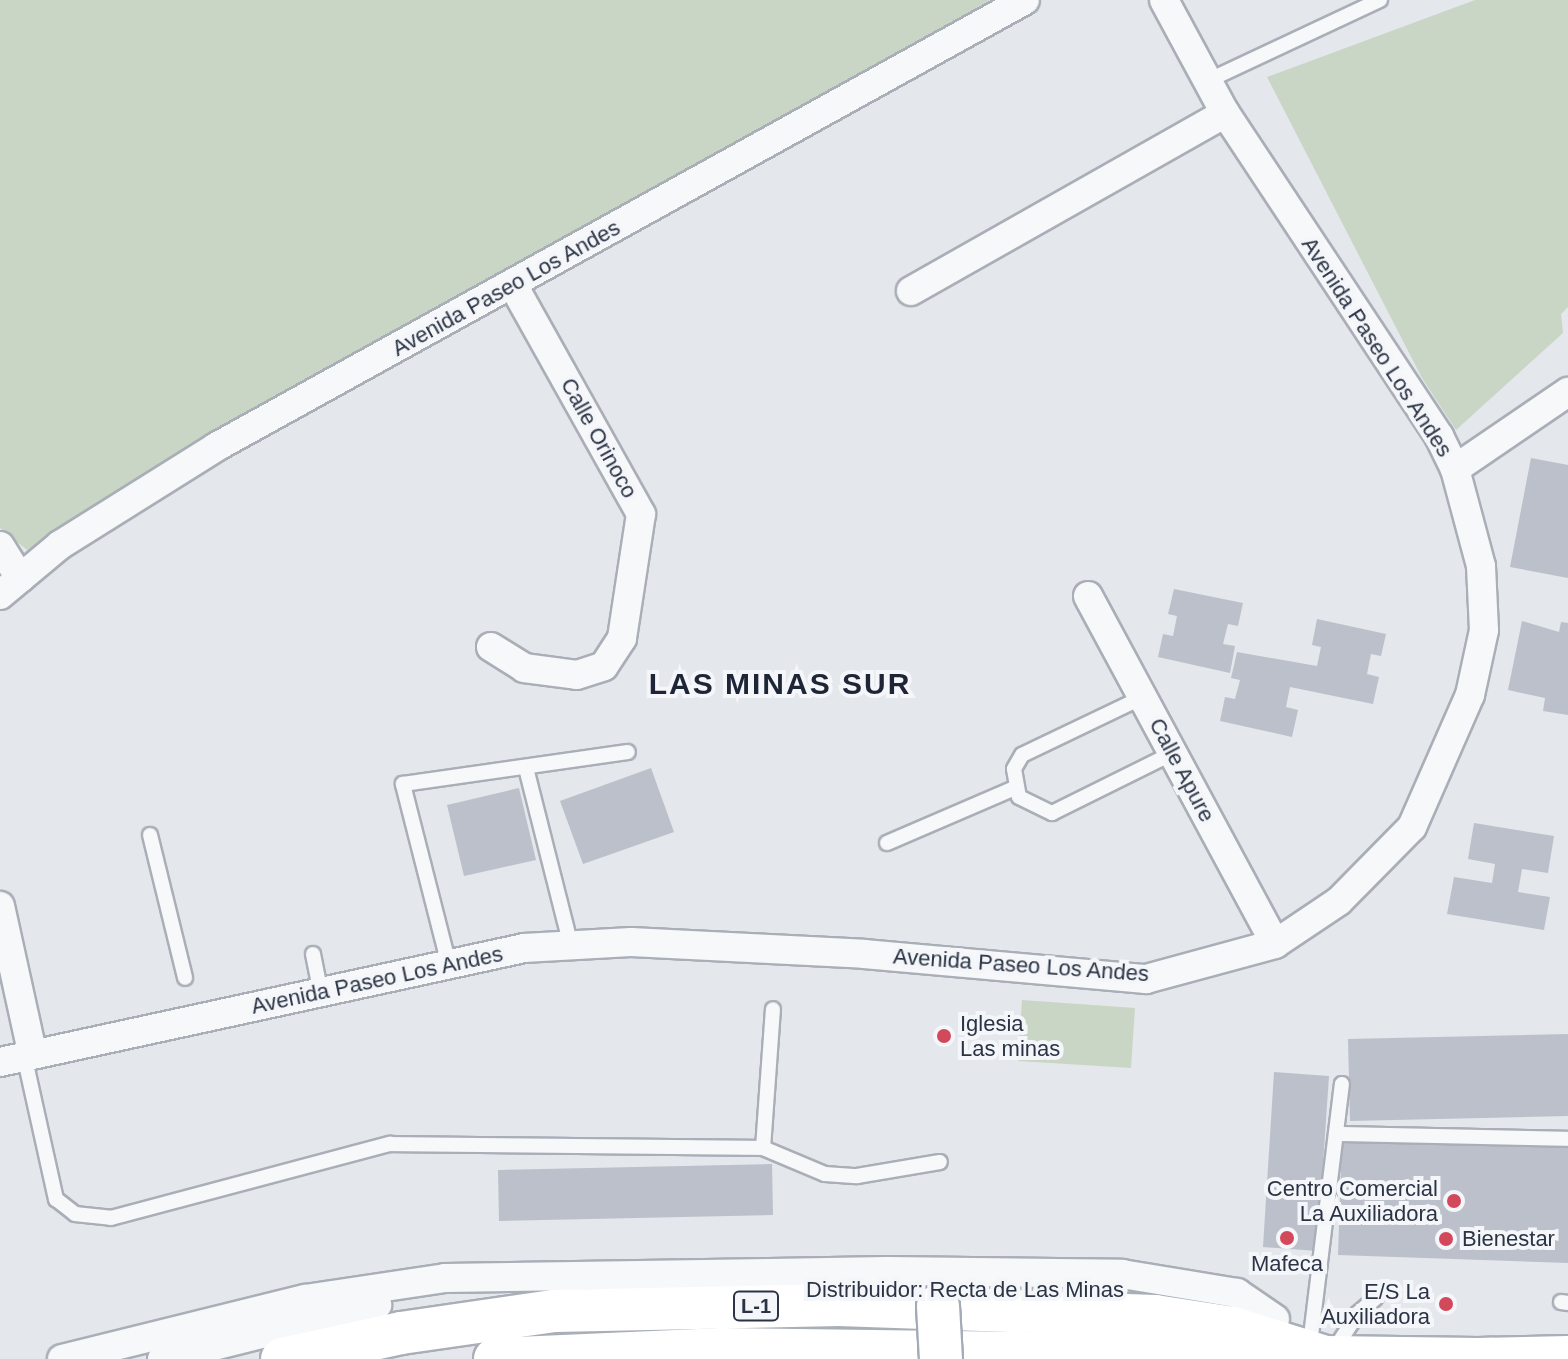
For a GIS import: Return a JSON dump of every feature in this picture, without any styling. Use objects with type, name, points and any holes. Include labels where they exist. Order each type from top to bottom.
[{"type":"main road","name":"L-1","points":[[282,1359],[401,1333],[554,1311],[938,1306],[1155,1316],[1233,1328],[1319,1351]]},
{"type":"main road","points":[[938,1306],[941,1359]]},
{"type":"main road","name":"L-1","points":[[495,1359],[722,1349],[1319,1351],[1478,1359],[1568,1357]]},
{"type":"street","name":"Avenida Paseo Los Andes","points":[[10,587],[60,545],[216,447],[1025,0]]},
{"type":"street","name":"Avenida Paseo Los Andes","points":[[26,1054],[321,994],[524,948],[631,942],[864,954],[1146,979],[1275,944],[1339,901],[1412,827],[1470,695],[1484,630],[1481,566],[1455,469],[1439,436],[1225,113],[1164,0]]},
{"type":"street","points":[[911,291],[1225,113]]},
{"type":"street","name":"Calle Orinoco","points":[[491,647],[524,668],[577,675],[604,666],[622,638],[641,514],[513,285]]},
{"type":"street","points":[[1455,469],[1568,392]]},
{"type":"street","points":[[0,546],[10,587]]},
{"type":"street","name":"Calle Apure","points":[[1088,596],[1275,944]]},
{"type":"street","points":[[0,906],[26,1054]]},
{"type":"street","points":[[62,1359],[305,1299],[445,1278],[887,1271],[1122,1274],[1237,1293],[1275,1319]]},
{"type":"street","name":"Distribuidor: Recta de Las Minas","points":[[162,1359],[336,1314],[477,1290],[1090,1287],[1169,1294],[1275,1319],[1319,1351]]},
{"type":"lane","points":[[1207,81],[1380,0]]},
{"type":"lane","points":[[1143,697],[1022,755],[1014,769],[1015,788],[1032,807],[1052,813],[1173,753]]},
{"type":"lane","points":[[449,965],[403,784],[628,752]]},
{"type":"lane","points":[[526,768],[571,946]]},
{"type":"lane","points":[[887,843],[1015,788]]},
{"type":"lane","points":[[150,835],[185,978]]},
{"type":"lane","points":[[313,954],[321,994]]},
{"type":"lane","points":[[763,1148],[773,1009]]},
{"type":"lane","points":[[26,1054],[56,1199],[75,1214],[111,1218],[390,1144],[763,1148],[825,1174],[857,1176],[940,1162]]},
{"type":"lane","points":[[1319,1351],[1342,1084]]},
{"type":"lane","points":[[1337,1134],[1568,1139]]},
{"type":"lane","points":[[1319,1351],[1376,1298]]},
{"type":"green space","points":[[0,0],[990,0],[366,353],[263,404],[27,550],[0,528]]},
{"type":"green space","points":[[1475,0],[1568,0],[1568,307],[1561,314],[1563,333],[1456,430],[1422,378],[1267,77]]},
{"type":"green space","points":[[1022,1000],[1135,1008],[1131,1068],[1018,1061]]},
{"type":"building","points":[[1531,458],[1568,465],[1568,578],[1510,567]]},
{"type":"building","points":[[1174,589],[1243,603],[1238,626],[1228,624],[1223,644],[1235,646],[1230,673],[1158,657],[1163,634],[1173,636],[1177,616],[1168,614]]},
{"type":"building","points":[[1317,619],[1386,634],[1381,656],[1371,654],[1367,674],[1379,677],[1373,704],[1290,687],[1286,707],[1298,710],[1292,737],[1220,721],[1225,697],[1235,699],[1240,680],[1231,678],[1237,652],[1317,666],[1321,647],[1312,645]]},
{"type":"building","points":[[1522,621],[1559,632],[1561,622],[1568,623],[1568,715],[1543,711],[1545,698],[1508,690]]},
{"type":"building","points":[[651,768],[674,832],[583,864],[560,801]]},
{"type":"building","points":[[519,788],[536,860],[464,876],[447,805]]},
{"type":"building","points":[[1474,823],[1554,836],[1548,873],[1522,869],[1518,892],[1550,897],[1544,930],[1447,914],[1454,877],[1492,883],[1495,864],[1468,859]]},
{"type":"building","points":[[1568,1034],[1568,1116],[1350,1121],[1348,1039]]},
{"type":"building","points":[[1274,1072],[1329,1076],[1317,1251],[1263,1247]]},
{"type":"building","name":"Centro Comercial La Auxiliadora","points":[[1342,1138],[1568,1146],[1568,1263],[1338,1255]]},
{"type":"building","points":[[772,1164],[773,1215],[499,1221],[498,1170]]},
{"type":"place","name":"Iglesia Las minas","points":[[944,1036]]},
{"type":"place","name":"Centro Comercial La Auxiliadora","points":[[1454,1201]]},
{"type":"place","name":"Mafeca","points":[[1287,1238]]},
{"type":"place","name":"Bienestar","points":[[1446,1239]]},
{"type":"place","name":"E/S La Auxiliadora","points":[[1446,1304]]},
{"type":"district","name":"LAS MINAS SUR","points":[[780,684]]}]
